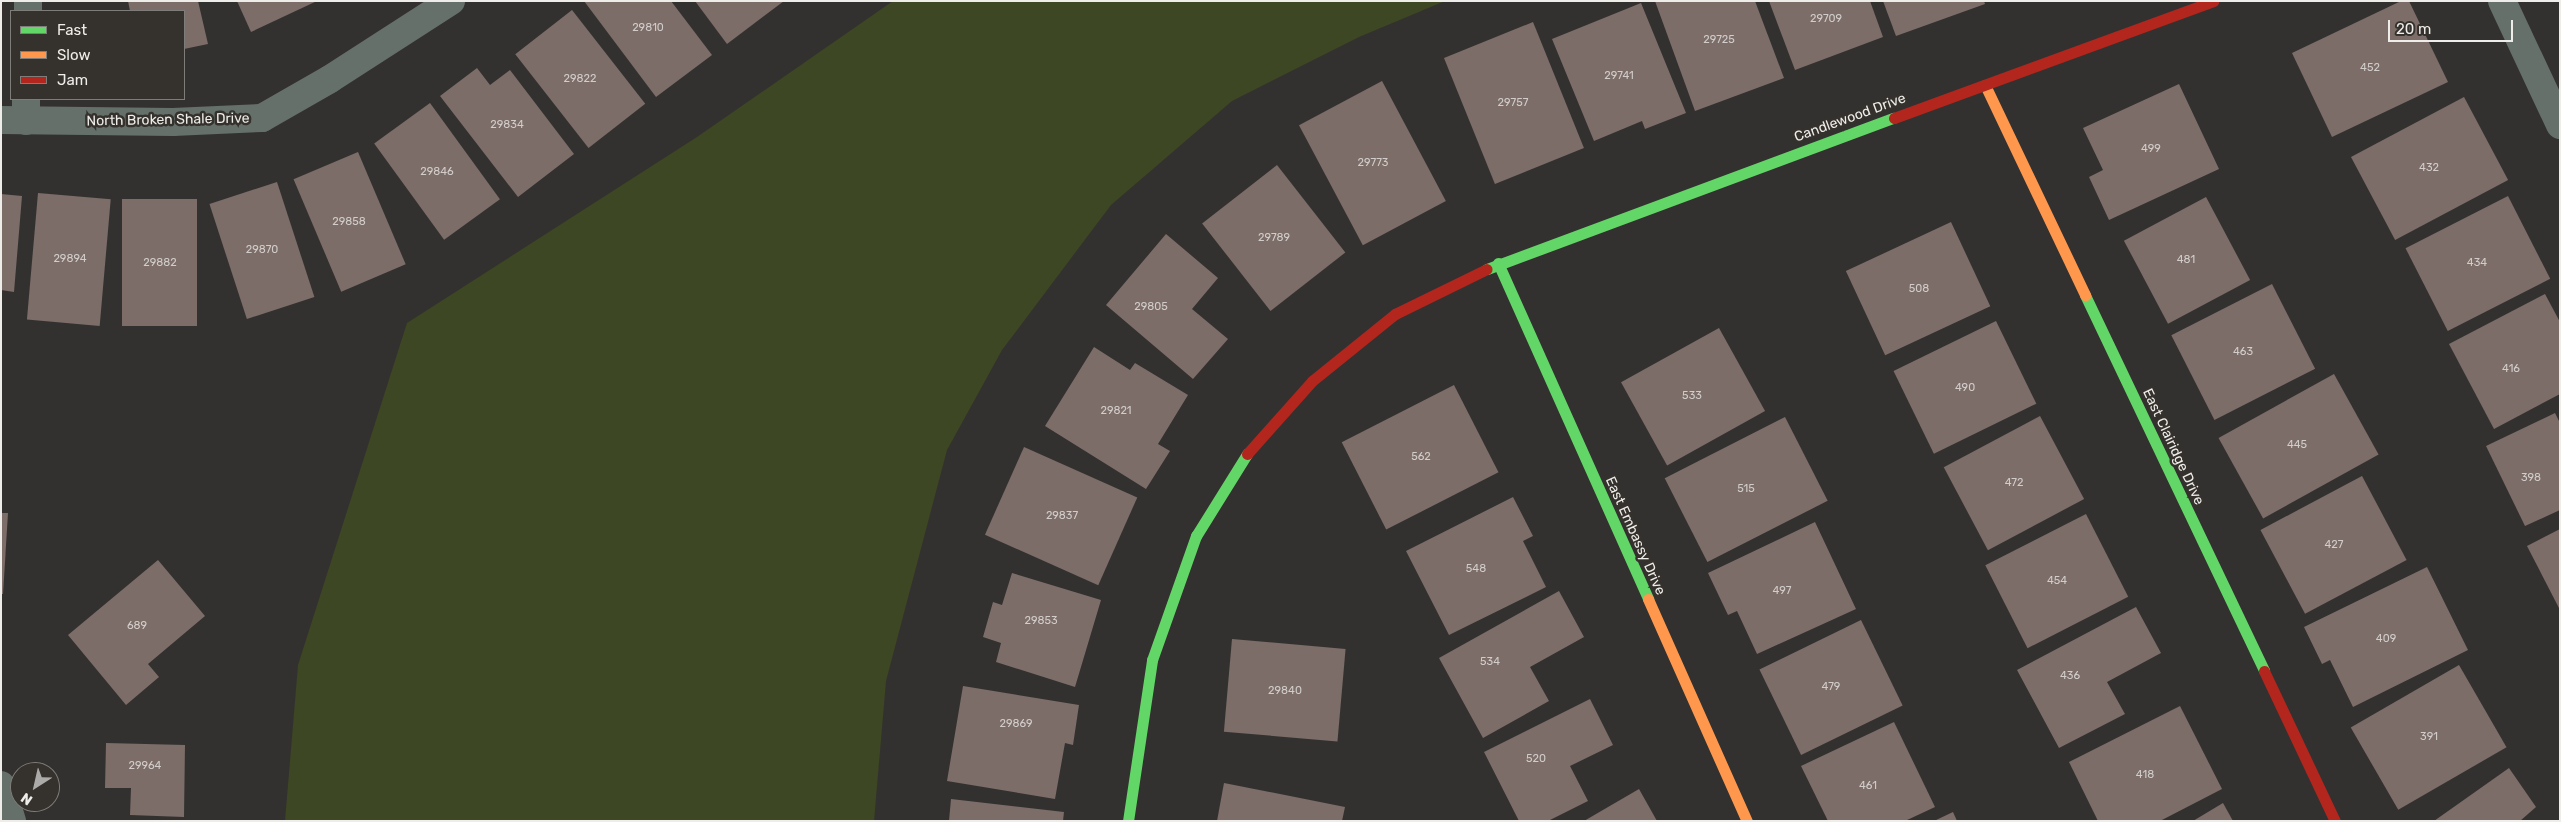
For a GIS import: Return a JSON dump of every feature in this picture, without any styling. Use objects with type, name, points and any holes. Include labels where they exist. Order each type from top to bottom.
[{"type":"street","name":"North Broken Shale Drive","points":[[18,113],[173,122],[262,118],[330,80],[451,1]]},
{"type":"street","name":"Candlewood Drive","points":[[1128,821],[1152,660],[1196,536],[1242,460],[1312,381],[1395,314],[1498,263],[2213,1]]},
{"type":"street","points":[[2502,1],[2560,125]]},
{"type":"street","name":"East Clairidge Drive","points":[[1985,85],[2335,821]]},
{"type":"street","name":"East Embassy Drive","points":[[1498,263],[1747,821]]},
{"type":"street","points":[[1,785],[12,821]]},
{"type":"green space","points":[[893,1],[1445,1],[1359,37],[1232,101],[1111,205],[1002,350],[947,450],[886,681],[874,821],[285,821],[298,665],[407,323],[697,137]]},
{"type":"building","points":[[128,1],[198,1],[208,44],[185,49],[185,10],[130,10]]},
{"type":"building","points":[[237,1],[317,1],[251,32]]},
{"type":"building","points":[[584,1],[671,1],[712,55],[656,97]]},
{"type":"building","points":[[695,1],[784,1],[727,44]]},
{"type":"building","points":[[1655,1],[1755,1],[1784,78],[1695,111]]},
{"type":"building","points":[[1769,1],[1870,1],[1883,37],[1795,70]]},
{"type":"building","points":[[1883,1],[1984,1],[1985,4],[1896,36]]},
{"type":"building","points":[[2401,1],[2409,1],[2448,82],[2332,137],[2292,53]]},
{"type":"building","points":[[1641,3],[1686,113],[1645,129],[1642,121],[1594,141],[1552,39]]},
{"type":"building","points":[[572,10],[645,104],[589,148],[515,54]]},
{"type":"building","points":[[1533,22],[1584,148],[1495,184],[1444,58]]},
{"type":"building","points":[[477,68],[490,85],[510,70],[574,154],[518,197],[440,96]]},
{"type":"building","points":[[1382,81],[1446,201],[1363,245],[1299,125]]},
{"type":"building","points":[[2179,84],[2219,169],[2109,220],[2089,177],[2103,170],[2083,128]]},
{"type":"building","points":[[2464,97],[2508,180],[2395,240],[2351,157]]},
{"type":"building","points":[[430,103],[500,199],[444,240],[374,144]]},
{"type":"building","points":[[358,152],[406,264],[341,292],[294,179]]},
{"type":"building","points":[[1277,165],[1345,252],[1270,311],[1202,223]]},
{"type":"building","points":[[277,182],[314,297],[247,319],[209,204]]},
{"type":"building","points":[[38,193],[111,199],[100,326],[27,320]]},
{"type":"building","points":[[1,194],[22,196],[14,292],[1,290]]},
{"type":"building","points":[[2508,196],[2550,279],[2448,331],[2406,248]]},
{"type":"building","points":[[2206,197],[2250,280],[2168,324],[2124,241]]},
{"type":"building","points":[[122,199],[197,199],[197,326],[122,326]]},
{"type":"building","points":[[1951,222],[1990,306],[1885,355],[1846,271]]},
{"type":"building","points":[[1166,234],[1218,278],[1192,309],[1228,339],[1193,379],[1106,305]]},
{"type":"building","points":[[2272,284],[2315,369],[2214,420],[2171,335]]},
{"type":"building","points":[[2545,294],[2560,322],[2560,394],[2494,429],[2449,344]]},
{"type":"building","points":[[1996,321],[2036,404],[1934,454],[1894,371]]},
{"type":"building","points":[[1719,328],[1765,411],[1667,465],[1621,382]]},
{"type":"building","points":[[1094,347],[1130,370],[1135,363],[1188,395],[1158,444],[1170,451],[1146,489],[1045,426]]},
{"type":"building","points":[[2334,374],[2379,454],[2263,518],[2219,438]]},
{"type":"building","points":[[1454,385],[1498,472],[1386,530],[1342,442]]},
{"type":"building","points":[[2555,413],[2560,423],[2560,510],[2525,526],[2486,446]]},
{"type":"building","points":[[2040,416],[2084,499],[1988,550],[1944,467]]},
{"type":"building","points":[[1785,417],[1828,501],[1707,562],[1665,478]]},
{"type":"building","points":[[1024,447],[1137,497],[1098,585],[985,535]]},
{"type":"building","points":[[2362,476],[2407,560],[2305,614],[2260,530]]},
{"type":"building","points":[[1513,497],[1533,536],[1523,541],[1546,587],[1449,635],[1406,551]]},
{"type":"building","points":[[1,513],[8,513],[3,594],[1,594]]},
{"type":"building","points":[[2086,514],[2128,597],[2028,648],[1985,565]]},
{"type":"building","points":[[1815,522],[1856,609],[1757,654],[1737,611],[1728,615],[1708,573]]},
{"type":"building","points":[[2560,529],[2560,610],[2527,546]]},
{"type":"building","points":[[158,560],[205,616],[148,664],[159,677],[126,705],[68,635]]},
{"type":"building","points":[[2427,567],[2468,650],[2353,707],[2330,660],[2322,664],[2304,627]]},
{"type":"building","points":[[1012,573],[1101,600],[1075,687],[996,662],[1001,643],[983,637],[993,602],[1002,605]]},
{"type":"building","points":[[1559,591],[1584,637],[1530,667],[1549,701],[1483,738],[1439,658]]},
{"type":"building","points":[[2136,607],[2161,653],[2107,682],[2125,714],[2059,748],[2017,670]]},
{"type":"building","points":[[1861,620],[1903,705],[1801,755],[1759,670]]},
{"type":"building","points":[[1232,639],[1346,649],[1337,742],[1224,732]]},
{"type":"building","points":[[2459,665],[2506,747],[2398,810],[2351,728]]},
{"type":"building","points":[[963,686],[1079,705],[1073,745],[1065,743],[1055,799],[947,781]]},
{"type":"building","points":[[1590,699],[1613,745],[1570,766],[1588,801],[1548,821],[1519,821],[1484,752]]},
{"type":"building","points":[[2180,706],[2222,789],[2160,821],[2098,821],[2069,762]]},
{"type":"building","points":[[1894,722],[1935,807],[1905,821],[1828,821],[1801,766]]},
{"type":"building","points":[[106,743],[185,745],[184,817],[130,815],[131,788],[105,788]]},
{"type":"building","points":[[2509,768],[2536,807],[2520,821],[2434,821]]},
{"type":"building","points":[[1224,783],[1345,807],[1342,821],[1217,821]]},
{"type":"building","points":[[1639,789],[1657,821],[1584,821]]},
{"type":"building","points":[[951,799],[1064,812],[1063,821],[949,821]]},
{"type":"building","points":[[2223,803],[2233,821],[2193,821]]},
{"type":"building","points":[[1953,812],[1957,821],[1934,821]]},
{"type":"traffic: fast","points":[[1487,269],[1894,118]]},
{"type":"traffic: fast","points":[[1498,263],[1648,599]]},
{"type":"traffic: fast","points":[[2085,295],[2264,671]]},
{"type":"traffic: fast","points":[[1128,821],[1152,660],[1196,536],[1247,454]]},
{"type":"traffic: slow","points":[[1985,85],[2085,295]]},
{"type":"traffic: slow","points":[[1648,599],[1747,821]]},
{"type":"traffic: jam","points":[[1894,118],[2213,1]]},
{"type":"traffic: jam","points":[[1247,454],[1312,381],[1395,314],[1487,269]]},
{"type":"traffic: jam","points":[[2264,671],[2335,821]]}]
